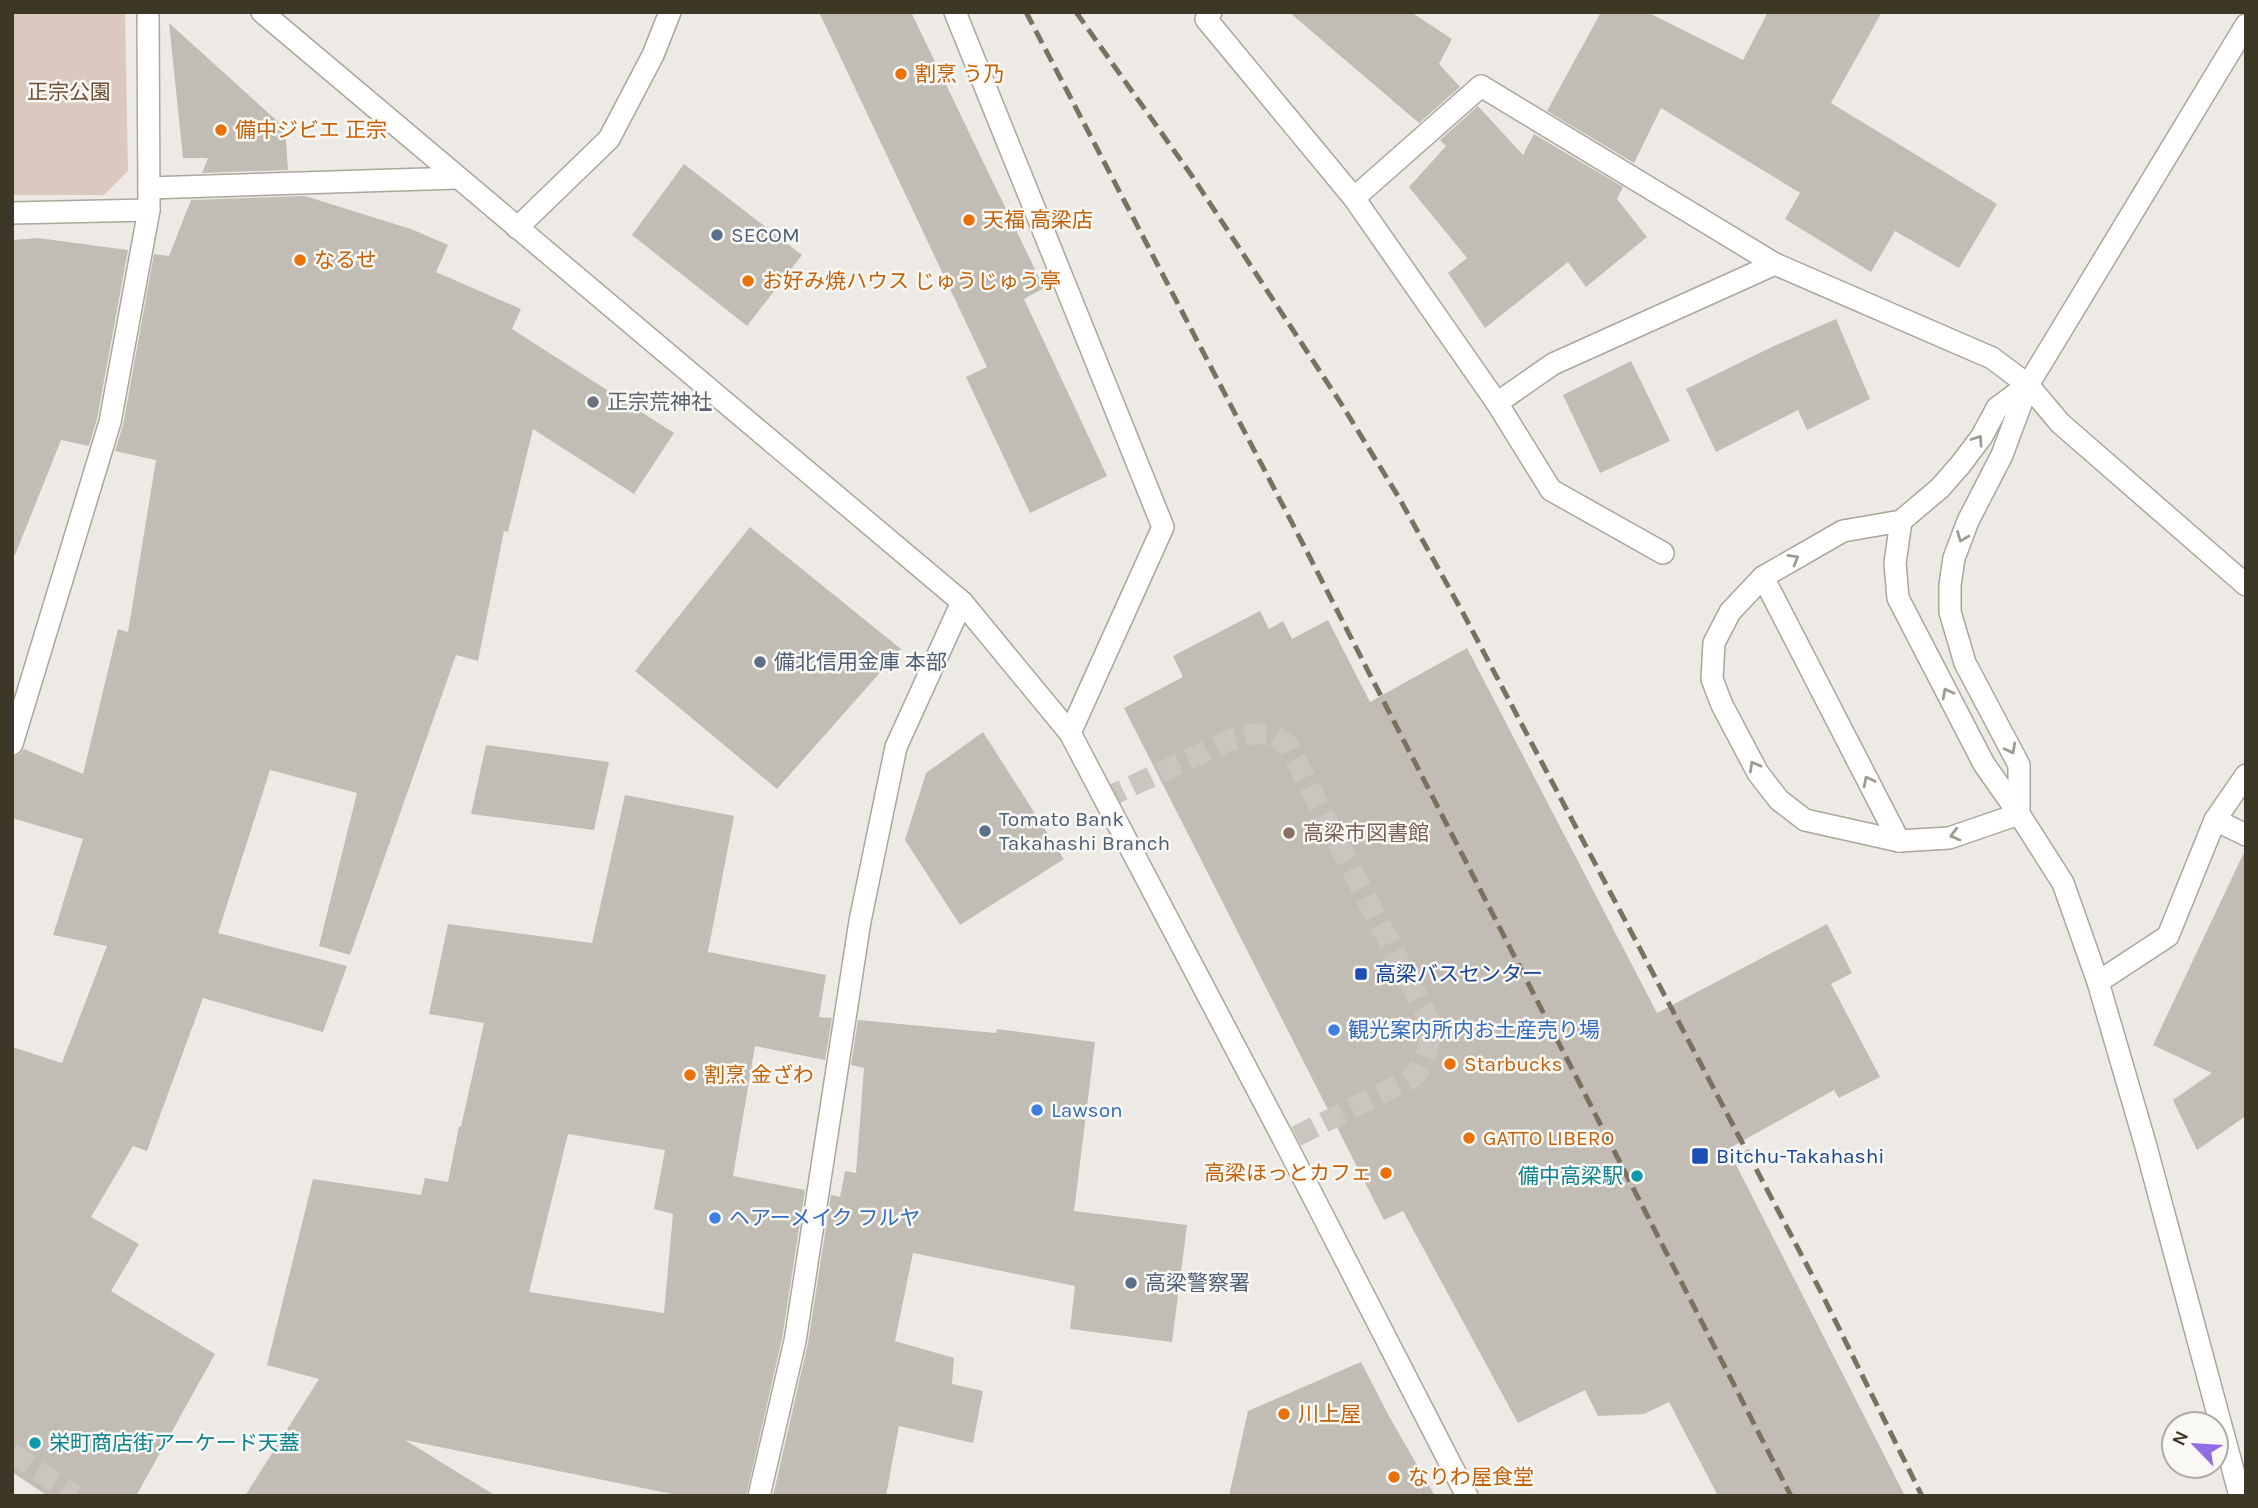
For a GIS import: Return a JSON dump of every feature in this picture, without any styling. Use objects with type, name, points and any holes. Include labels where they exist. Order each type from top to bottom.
[{"type":"street","points":[[12,744],[110,422],[149,210],[148,12]]},
{"type":"street","points":[[262,12],[962,602],[1070,733],[1467,1496]]},
{"type":"street","points":[[517,228],[609,139],[653,55],[670,12]]},
{"type":"street","points":[[955,12],[1163,527],[1070,733]]},
{"type":"street","points":[[1206,15],[1354,198],[1497,403],[1551,490],[1663,553]]},
{"type":"street","points":[[2020,814],[2019,765],[1965,663],[1950,612],[1954,558],[1968,521],[2002,455],[2028,385],[2246,25]]},
{"type":"street","points":[[1354,198],[1482,86],[1775,264],[1992,358],[2028,385],[2060,423],[2246,585]]},
{"type":"street","points":[[149,188],[457,178]]},
{"type":"street","points":[[12,213],[149,210]]},
{"type":"street","points":[[1497,403],[1553,364],[1775,264]]},
{"type":"street","points":[[2020,814],[1949,838],[1899,841],[1805,820],[1779,800],[1758,773],[1722,705],[1712,679],[1714,643],[1730,612],[1763,578],[1843,531],[1900,522],[1940,488],[1961,464],[1982,436],[1997,408],[2028,385]]},
{"type":"street","points":[[1900,522],[1895,563],[1898,598],[1984,764],[2020,814],[2063,883],[2098,982],[2240,1496]]},
{"type":"street","points":[[1763,578],[1899,841]]},
{"type":"street","points":[[759,1496],[795,1341],[860,921],[896,747],[962,602]]},
{"type":"street","points":[[2098,982],[2168,936],[2215,820],[2246,775]]},
{"type":"street","points":[[2215,820],[2246,835]]},
{"type":"green space","name":"正宗公園","points":[[12,12],[125,12],[128,171],[104,195],[12,195]]},
{"type":"building","points":[[819,12],[911,12],[1044,288],[1024,299],[1107,476],[1030,513],[966,377],[987,367]]},
{"type":"building","points":[[1289,12],[1411,12],[1452,39],[1439,64],[1460,87],[1419,123]]},
{"type":"building","points":[[1601,12],[1647,12],[1743,60],[1768,12],[1882,12],[1831,103],[1997,204],[1959,268],[1895,231],[1871,272],[1785,219],[1800,193],[1661,108],[1634,163],[1547,111]]},
{"type":"building","points":[[169,23],[285,128],[288,170],[202,173],[208,158],[183,158]]},
{"type":"building","points":[[1478,106],[1523,155],[1534,134],[1623,187],[1617,199],[1647,237],[1586,287],[1568,262],[1485,328],[1448,273],[1467,258],[1409,187],[1446,146],[1440,140]]},
{"type":"building","points":[[684,164],[802,255],[747,326],[632,235]]},
{"type":"building","points":[[305,196],[411,229],[448,245],[436,272],[521,309],[512,329],[674,433],[634,494],[533,429],[508,532],[504,531],[478,661],[456,655],[350,955],[319,946],[357,793],[270,770],[218,933],[347,966],[323,1032],[203,998],[147,1151],[133,1146],[91,1217],[139,1244],[111,1291],[215,1354],[136,1496],[48,1496],[12,1472],[12,1047],[62,1063],[107,946],[53,935],[83,839],[12,818],[12,757],[24,749],[83,774],[118,629],[128,632],[156,460],[115,451],[123,425],[154,254],[169,256],[191,200]]},
{"type":"building","points":[[38,238],[128,250],[97,419],[89,446],[61,440],[15,555],[12,555],[12,240]]},
{"type":"building","points":[[1836,319],[1870,399],[1807,430],[1798,410],[1716,452],[1686,389]]},
{"type":"building","points":[[1631,361],[1670,441],[1600,473],[1563,395]]},
{"type":"building","points":[[750,527],[901,649],[777,789],[635,671]]},
{"type":"building","points":[[1260,611],[1269,629],[1283,621],[1292,639],[1328,620],[1370,702],[1467,648],[1657,1013],[1827,924],[1852,973],[1831,984],[1880,1077],[1839,1098],[1834,1090],[1728,1149],[1905,1496],[1718,1496],[1669,1402],[1644,1414],[1598,1416],[1585,1390],[1518,1423],[1403,1211],[1384,1220],[1124,708],[1183,677],[1173,656]]},
{"type":"building","points":[[983,732],[1064,859],[960,925],[905,840],[926,773]]},
{"type":"building","points":[[486,745],[609,762],[594,830],[471,814]]},
{"type":"building","points":[[625,795],[734,816],[708,952],[826,975],[819,1017],[832,1018],[825,1060],[755,1046],[733,1176],[805,1190],[782,1339],[746,1496],[682,1496],[405,1440],[496,1496],[245,1496],[319,1379],[267,1365],[313,1179],[421,1195],[425,1178],[448,1182],[484,1023],[429,1014],[448,924],[592,943]],"holes":[[[568,1134],[665,1150],[654,1209],[673,1214],[664,1313],[529,1292]]]},
{"type":"building","points":[[2246,848],[2246,1116],[2197,1150],[2173,1100],[2212,1073],[2153,1045]]},
{"type":"building","points":[[858,1020],[996,1033],[997,1029],[1095,1042],[1074,1211],[1187,1225],[1172,1342],[1070,1329],[1075,1286],[913,1253],[895,1341],[954,1358],[952,1384],[983,1391],[973,1443],[899,1426],[886,1496],[773,1496],[808,1343],[831,1195],[840,1197],[845,1171],[856,1173],[864,1068],[851,1065]]},
{"type":"building","points":[[1361,1362],[1435,1496],[1229,1496],[1248,1411]]},
{"type":"tunnel","points":[[1104,799],[1230,740],[1253,734],[1271,734],[1288,745],[1430,1022],[1427,1051],[1414,1077],[1285,1142]]},
{"type":"tunnel","points":[[12,1453],[75,1496]]},
{"type":"railway","points":[[1026,12],[1303,544],[1791,1496]]},
{"type":"railway","points":[[1076,12],[1192,176],[1342,405],[1398,496],[1463,613],[1821,1292],[1922,1496]]},
{"type":"place","name":"割烹 う乃","points":[[901,74]]},
{"type":"place","name":"備中ジビエ 正宗","points":[[221,130]]},
{"type":"place","name":"天福 高梁店","points":[[969,220]]},
{"type":"place","name":"SECOM","points":[[717,235]]},
{"type":"place","name":"なるせ","points":[[300,260]]},
{"type":"place","name":"お好み焼ハウス じゅうじゅう亭","points":[[748,281]]},
{"type":"place","name":"正宗荒神社","points":[[593,402]]},
{"type":"place","name":"備北信用金庫 本部","points":[[760,662]]},
{"type":"place","name":"Tomato Bank Takahashi Branch","points":[[985,831]]},
{"type":"place","name":"高梁市図書館","points":[[1289,833]]},
{"type":"place","name":"高梁バスセンター","points":[[1361,974]]},
{"type":"place","name":"観光案内所内お土産売り場","points":[[1334,1030]]},
{"type":"place","name":"Starbucks","points":[[1450,1064]]},
{"type":"place","name":"割烹 金ざわ","points":[[690,1075]]},
{"type":"place","name":"Lawson","points":[[1037,1110]]},
{"type":"place","name":"GATTO LIBERO","points":[[1469,1138]]},
{"type":"place","name":"Bitchu-Takahashi","points":[[1700,1156]]},
{"type":"place","name":"高梁ほっとカフェ","points":[[1386,1173]]},
{"type":"place","name":"備中高梁駅","points":[[1637,1176]]},
{"type":"place","name":"ヘアーメイク フルヤ","points":[[715,1218]]},
{"type":"place","name":"高梁警察署","points":[[1131,1283]]},
{"type":"place","name":"川上屋","points":[[1284,1414]]},
{"type":"place","name":"栄町商店街アーケード天蓋","points":[[35,1443]]},
{"type":"place","name":"なりわ屋食堂","points":[[1394,1477]]}]
